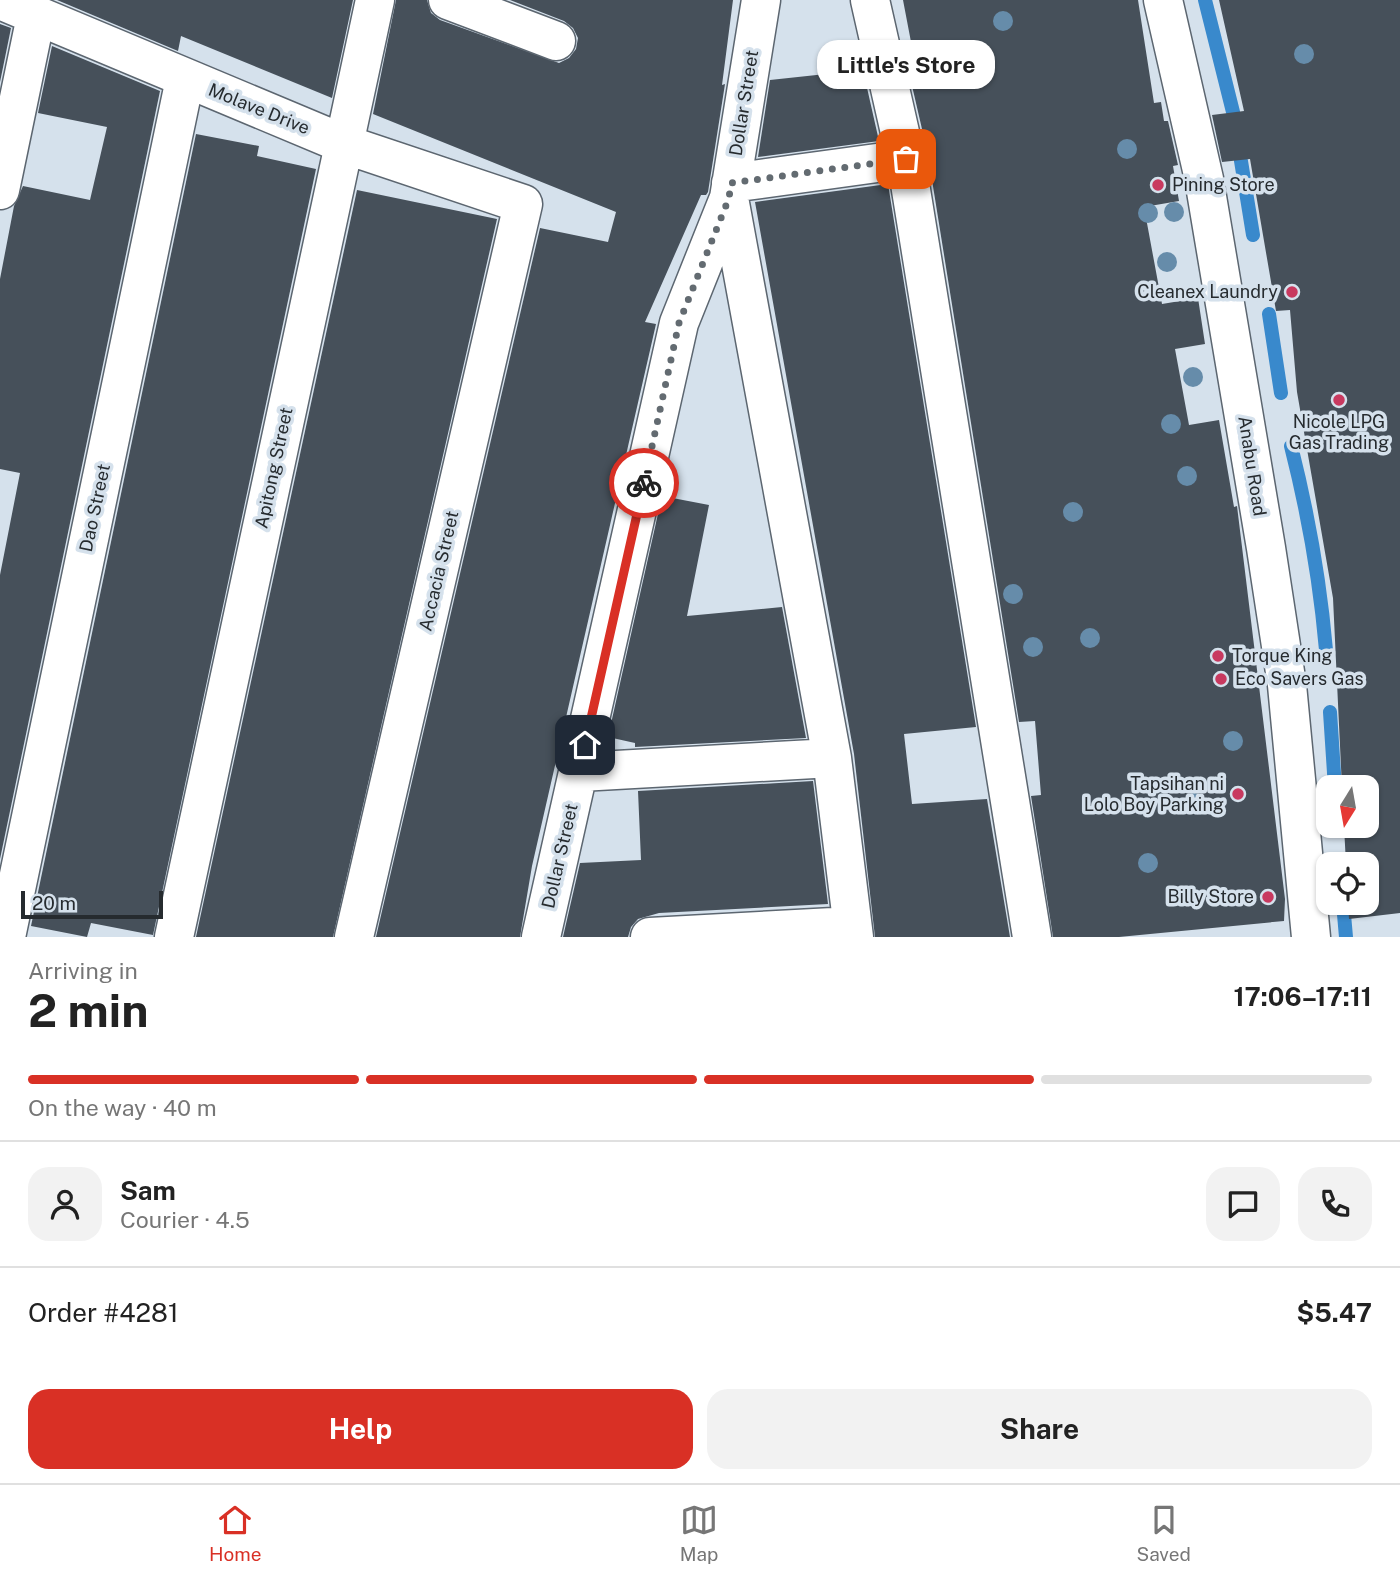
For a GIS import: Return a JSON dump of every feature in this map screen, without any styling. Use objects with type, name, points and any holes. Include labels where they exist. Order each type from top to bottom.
[{"type":"street","name":"Molave Drive","points":[[0,0],[344,144],[523,204]]},
{"type":"street","name":"Apitong Street","points":[[174,937],[375,0]]},
{"type":"street","points":[[448,0],[556,41]]},
{"type":"street","name":"Dollar Street","points":[[541,937],[679,323],[730,191],[761,0]]},
{"type":"street","points":[[870,0],[906,159],[1032,937]]},
{"type":"street","name":"Anabu Road","points":[[1163,0],[1204,179],[1266,548],[1287,685],[1311,937]]},
{"type":"street","points":[[0,190],[36,16]]},
{"type":"street","name":"Dao Street","points":[[6,937],[185,79]]},
{"type":"street","points":[[650,937],[853,932],[832,758],[730,191],[906,159]]},
{"type":"street","name":"Accacia Street","points":[[354,937],[523,204]]},
{"type":"street","points":[[580,772],[832,758]]},
{"type":"building","points":[[57,0],[353,0],[332,98],[181,36],[178,51]]},
{"type":"building","points":[[396,0],[427,0],[431,13],[440,20],[559,63],[569,58],[576,49],[578,38],[573,28],[564,21],[510,0],[733,0],[722,85],[725,84],[708,192],[701,195],[645,322],[656,324],[532,866],[520,937],[376,937],[540,228],[608,242],[616,212],[373,114]]},
{"type":"building","points":[[903,0],[1138,0],[1154,103],[1161,102],[1178,165],[1173,166],[1179,201],[1144,207],[1162,304],[1198,298],[1205,344],[1175,349],[1189,425],[1219,420],[1234,507],[1237,506],[1285,899],[1284,921],[1119,937],[1053,937],[1031,796],[1041,795],[1035,721],[1019,722],[928,155],[907,64],[915,63]]},
{"type":"building","points":[[1219,0],[1400,0],[1400,913],[1349,919],[1349,915],[1379,915],[1379,852],[1345,852],[1345,838],[1379,838],[1379,775],[1341,775],[1333,598],[1297,392],[1290,310],[1276,311],[1250,159],[1222,162],[1212,115],[1244,111]]},
{"type":"building","points":[[0,24],[11,28],[0,82]]},
{"type":"building","points":[[52,46],[160,91],[0,859],[0,575],[20,473],[0,469],[0,279],[14,206],[23,186],[90,200],[107,127],[38,113]]},
{"type":"building","points":[[863,70],[879,141],[758,157],[770,80]]},
{"type":"building","points":[[196,134],[259,146],[257,156],[316,169],[153,935],[91,923],[87,937],[31,926]]},
{"type":"building","points":[[888,184],[976,727],[904,734],[912,804],[987,799],[1010,937],[875,937],[854,754],[755,202]]},
{"type":"building","points":[[357,190],[497,219],[333,937],[196,937]]},
{"type":"building","points":[[662,496],[709,505],[687,616],[782,607],[806,738],[635,747],[635,743],[608,737]]},
{"type":"building","points":[[813,781],[828,904],[659,913],[638,919],[631,927],[628,937],[563,937],[580,863],[641,860],[638,791]]},
{"type":"waterway","points":[[1205,0],[1233,112]]},
{"type":"waterway","points":[[1241,161],[1253,235]]},
{"type":"waterway","points":[[1269,314],[1281,393]]},
{"type":"waterway","points":[[1291,446],[1313,547],[1326,650]]},
{"type":"waterway","points":[[1330,712],[1334,775]]},
{"type":"waterway","points":[[1344,915],[1346,937]]},
{"type":"way so far","points":[[644,483],[679,323],[729,198],[731,183],[906,159]]},
{"type":"place","name":"Little's Store","points":[[906,159]]},
{"type":"place","name":"Pining Store","points":[[1158,185]]},
{"type":"place","name":"Cleanex Laundry","points":[[1292,292]]},
{"type":"place","name":"Nicole LPG Gas Trading","points":[[1339,400]]},
{"type":"place","name":"Torque King","points":[[1218,656]]},
{"type":"place","name":"Eco Savers Gas","points":[[1221,679]]},
{"type":"place","name":"Tapsihan ni Lolo Boy Parking","points":[[1238,794]]},
{"type":"place","name":"Billy Store","points":[[1268,897]]},
{"type":"route","points":[[585,745],[644,483]]}]
